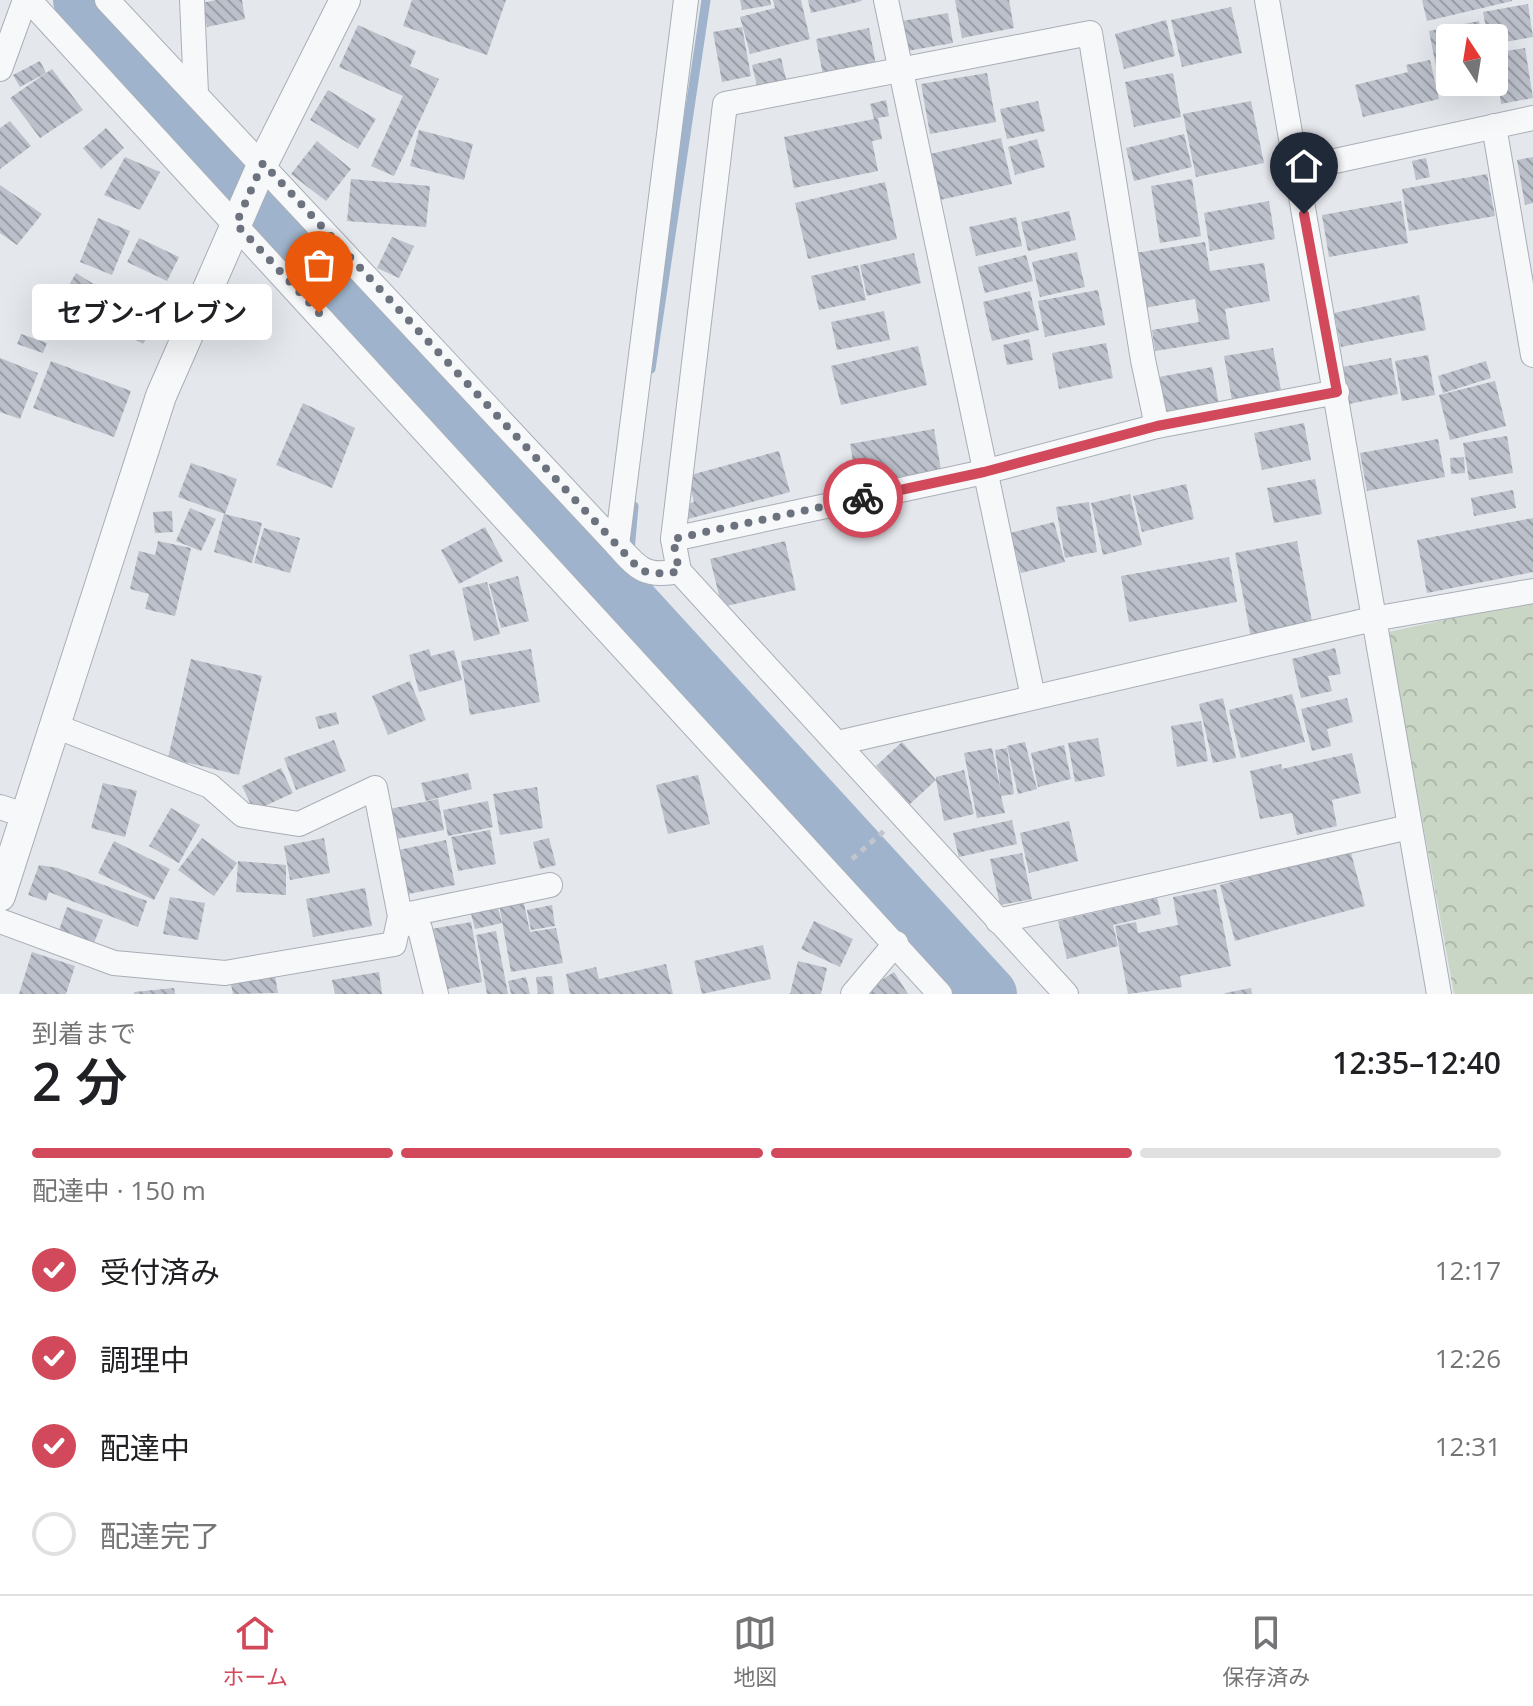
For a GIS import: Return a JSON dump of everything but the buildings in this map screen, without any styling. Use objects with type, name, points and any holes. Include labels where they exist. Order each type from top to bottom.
[{"type":"street","points":[[0,69],[27,0],[834,875],[940,994]]},
{"type":"street","points":[[107,0],[263,163],[641,571],[665,574],[679,571]]},
{"type":"street","points":[[192,0],[196,93]]},
{"type":"street","points":[[0,896],[14,811],[55,726],[161,396],[263,163],[345,0]]},
{"type":"street","points":[[619,548],[686,0]]},
{"type":"street","points":[[886,0],[1033,697]]},
{"type":"street","points":[[1267,0],[1439,994]]},
{"type":"street","points":[[1066,994],[679,571],[673,539],[725,104],[903,72],[1090,33],[1143,360],[1157,426]]},
{"type":"street","points":[[1298,169],[1533,118]]},
{"type":"street","points":[[1494,126],[1533,355]]},
{"type":"street","points":[[673,539],[984,472],[1157,426],[1337,392]]},
{"type":"street","points":[[838,743],[1373,619],[1533,591]]},
{"type":"street","points":[[0,921],[114,963],[225,973],[394,944],[400,916],[375,788],[299,824],[243,815],[210,786],[55,726]]},
{"type":"street","points":[[998,921],[1409,827]]},
{"type":"street","points":[[400,916],[550,885]]},
{"type":"street","points":[[400,916],[420,929],[436,994]]},
{"type":"street","points":[[853,994],[896,943]]},
{"type":"path","points":[[834,875],[903,815]]},
{"type":"green space","points":[[1533,601],[1533,994],[1454,994],[1388,632]]},
{"type":"waterway","points":[[80,0],[990,994]]},
{"type":"waterway","points":[[651,369],[706,0]]},
{"type":"waterway","points":[[626,597],[634,506]]},
{"type":"way so far","points":[[319,313],[236,224],[263,163],[641,571],[665,574],[679,571],[673,539],[863,498]]},
{"type":"place","name":"セブン-イレブン","points":[[319,313]]},
{"type":"route","points":[[863,498],[984,472],[1157,426],[1337,392],[1304,214]]}]
